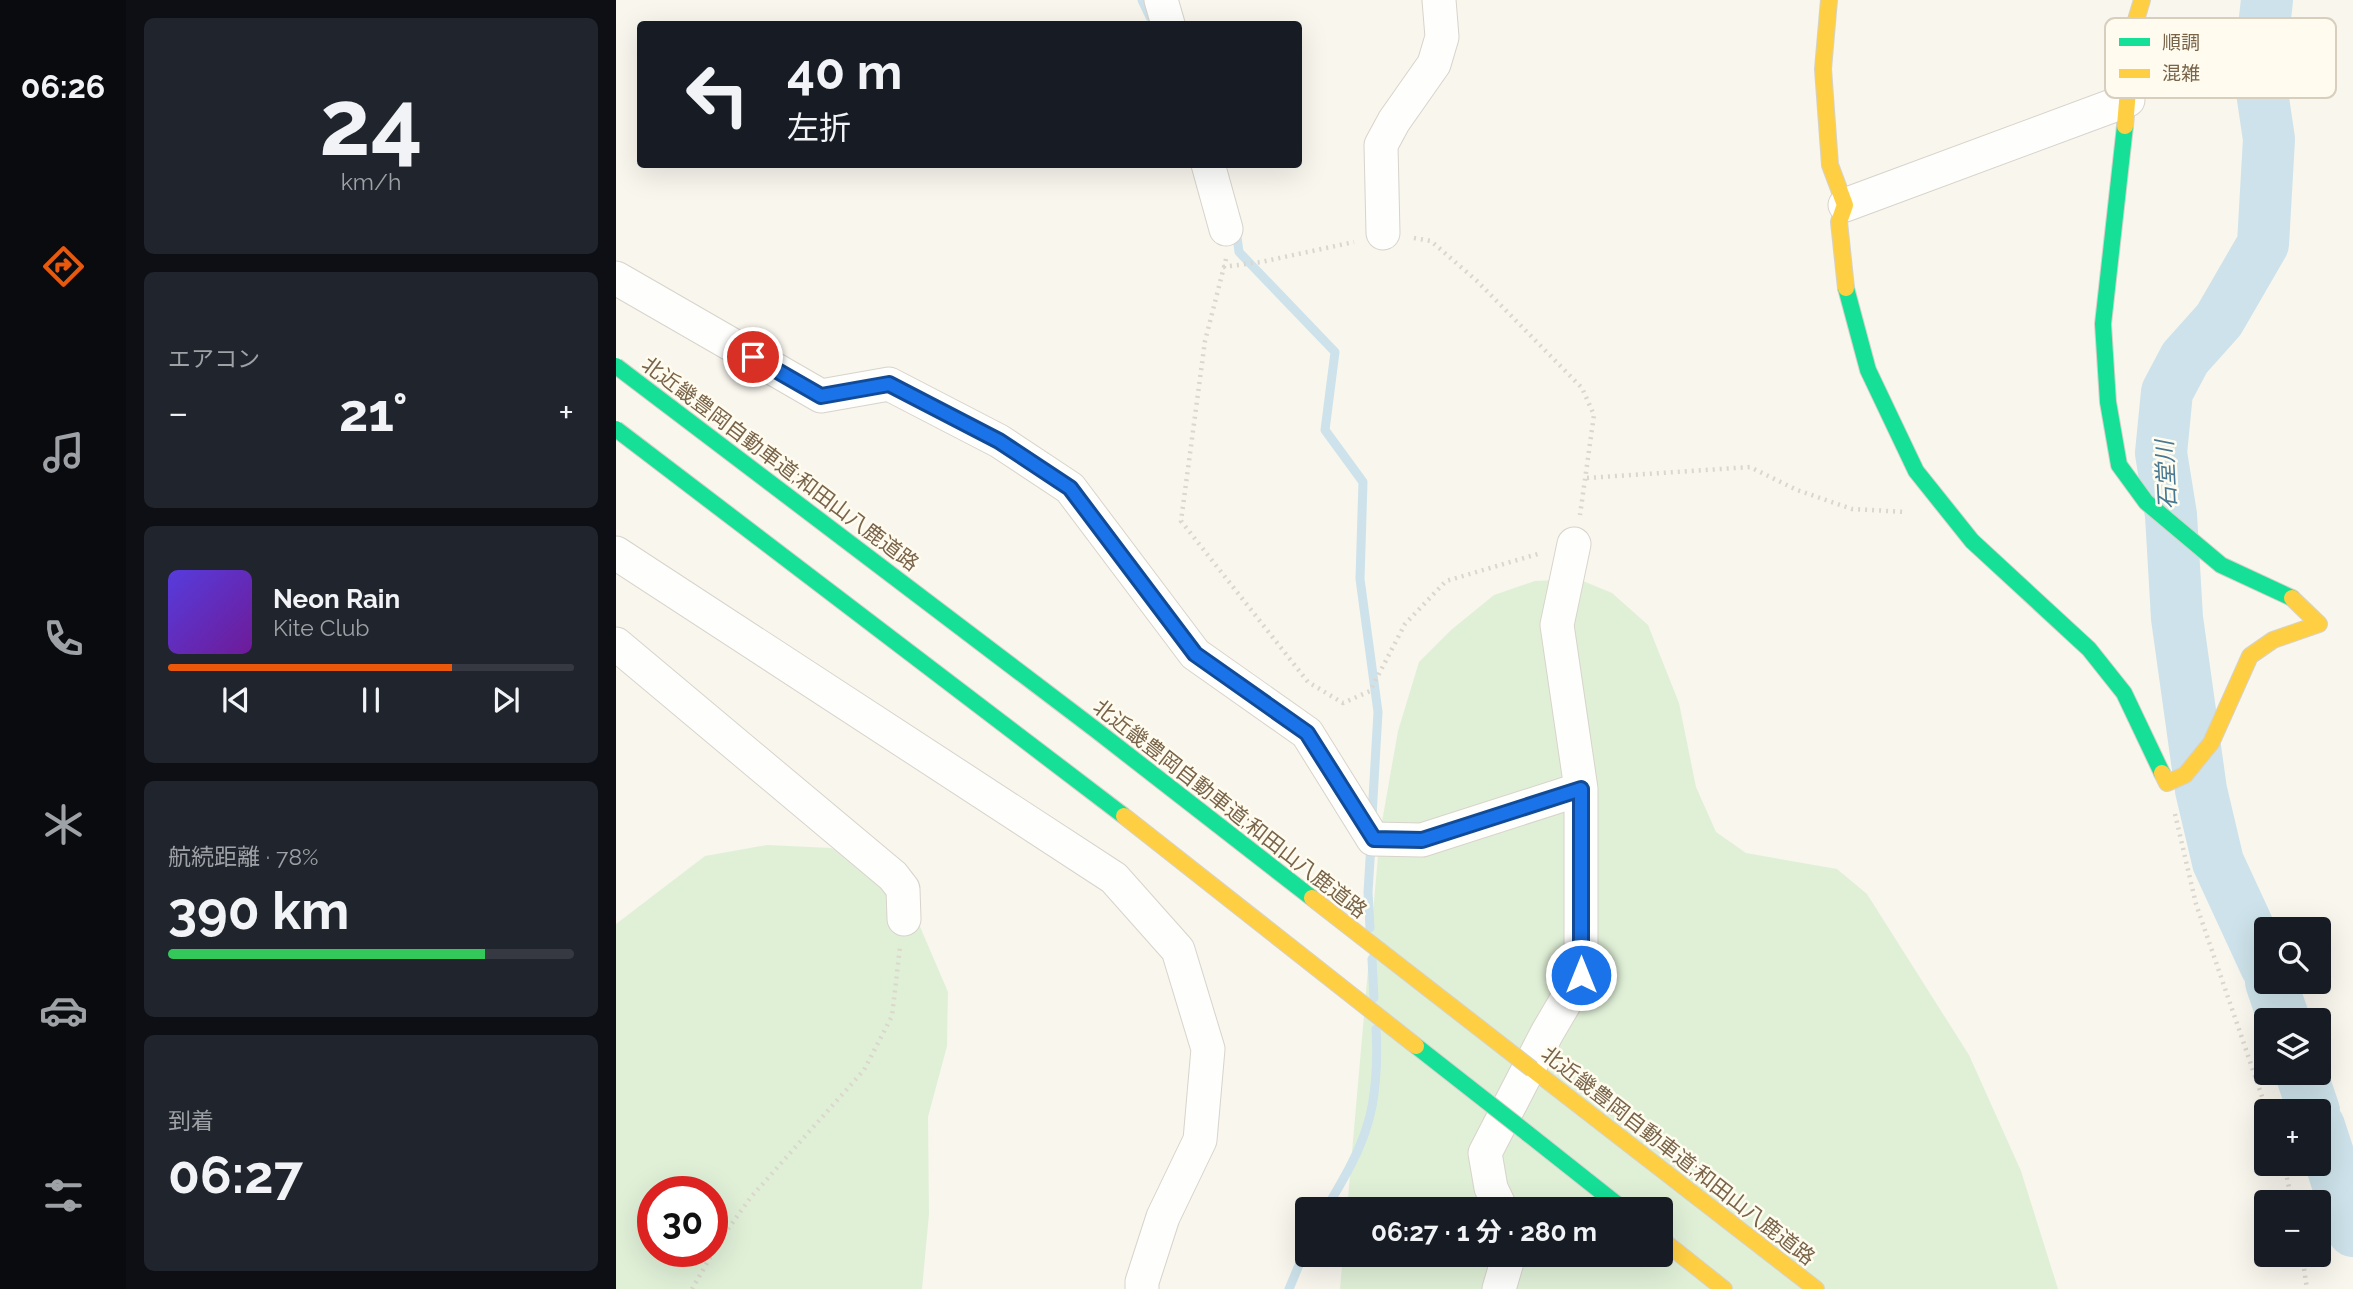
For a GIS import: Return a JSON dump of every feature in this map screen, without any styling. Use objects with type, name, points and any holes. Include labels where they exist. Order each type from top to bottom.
[{"type":"main road","points":[[1829,0],[1823,69],[1830,164],[1845,205],[1839,222],[1844,281],[1868,370],[1916,471],[1972,541],[2089,649],[2124,693],[2167,783],[2185,775],[2211,743],[2250,656],[2273,640],[2319,624],[2295,599],[2221,565],[2146,502],[2119,466],[2108,402],[2104,324],[2128,100]]},
{"type":"main road","points":[[2137,18],[2142,0]]},
{"type":"main road","name":"北近畿豊岡自動車道;和田山八鹿道路","points":[[616,366],[1085,722],[1816,1289]]},
{"type":"main road","points":[[616,429],[1065,770],[1608,1197]]},
{"type":"main road","points":[[1673,1249],[1724,1289]]},
{"type":"street","points":[[1161,0],[1167,21]]},
{"type":"street","points":[[1383,233],[1381,145],[1394,121],[1434,64],[1442,37],[1439,0]]},
{"type":"street","points":[[1845,205],[2128,100]]},
{"type":"street","points":[[1209,168],[1226,229]]},
{"type":"street","points":[[616,278],[821,396],[889,384],[999,441],[1070,488],[1195,654],[1307,733],[1374,839],[1422,840],[1581,789]]},
{"type":"street","points":[[1495,1197],[1491,1188],[1485,1153],[1546,1032],[1581,975],[1581,789],[1558,625],[1574,544]]},
{"type":"street","points":[[616,553],[1114,878],[1178,950],[1209,1049],[1200,1139],[1163,1217],[1142,1289]]},
{"type":"street","points":[[616,644],[893,876],[903,889],[904,919]]},
{"type":"street","points":[[1499,1289],[1505,1267]]},
{"type":"path","points":[[1574,544],[1446,581],[1405,624],[1370,691],[1343,703],[1308,682],[1181,521],[1205,341],[1223,267],[1343,245],[1383,233],[1431,241],[1477,281],[1582,388],[1594,415],[1587,478],[1750,467],[1797,490],[1852,509],[1951,515]]},
{"type":"path","points":[[2167,783],[2196,904],[2263,1099]]},
{"type":"path","points":[[692,1289],[720,1240],[751,1197],[864,1070],[892,1016],[904,919]]},
{"type":"path","points":[[2304,1267],[2307,1289]]},
{"type":"green space","points":[[1578,579],[1612,593],[1648,625],[1679,703],[1696,787],[1716,832],[1746,853],[1837,869],[1867,894],[1969,1055],[2021,1171],[2058,1289],[1340,1289],[1342,1267],[1673,1267],[1673,1197],[1348,1197],[1380,833],[1398,731],[1419,662],[1451,630],[1494,595],[1535,581]]},
{"type":"green space","points":[[767,845],[831,848],[874,870],[909,901],[948,992],[947,1046],[928,1117],[929,1214],[922,1289],[616,1289],[616,924],[705,856]]},
{"type":"waterway","points":[[1142,0],[1150,17]]},
{"type":"waterway","name":"石堂川","points":[[2265,18],[2267,0]]},
{"type":"waterway","name":"石堂川","points":[[2254,940],[2218,862],[2201,790],[2177,618],[2171,515],[2161,453],[2167,392],[2185,358],[2219,320],[2263,244],[2269,139],[2263,98]]},
{"type":"waterway","points":[[1236,229],[1239,252],[1335,352],[1325,430],[1363,482],[1360,579],[1378,712],[1372,816]]},
{"type":"waterway","points":[[1370,928],[1368,892],[1371,844]]},
{"type":"waterway","points":[[1372,959],[1374,998]]},
{"type":"waterway","name":"石堂川","points":[[2275,994],[2280,1008]]},
{"type":"waterway","points":[[1333,1197],[1354,1159],[1370,1116],[1376,1078],[1376,1029]]},
{"type":"waterway","name":"石堂川","points":[[2305,1085],[2310,1099]]},
{"type":"waterway","name":"石堂川","points":[[2331,1163],[2353,1231]]},
{"type":"waterway","points":[[1289,1289],[1298,1267]]},
{"type":"traffic: fast","points":[[2125,126],[2103,324],[2108,402],[2119,465],[2146,502],[2221,565],[2292,598]]},
{"type":"traffic: fast","points":[[1846,288],[1868,370],[1916,471],[1972,541],[2089,649],[2124,693],[2162,773]]},
{"type":"traffic: fast","points":[[616,366],[1096,730],[1312,898]]},
{"type":"traffic: fast","points":[[616,429],[1124,816]]},
{"type":"traffic: fast","points":[[1416,1046],[1527,1133]]},
{"type":"traffic: fast","points":[[1527,1133],[1608,1197]]},
{"type":"traffic: slow","points":[[1829,0],[1823,69],[1830,165],[1845,205],[1839,222],[1846,288]]},
{"type":"traffic: slow","points":[[2137,18],[2142,0]]},
{"type":"traffic: slow","points":[[2125,126],[2127,98]]},
{"type":"traffic: slow","points":[[2162,773],[2167,783],[2185,775],[2211,743],[2250,656],[2273,640],[2319,624],[2292,598]]},
{"type":"traffic: slow","points":[[1124,816],[1416,1046]]},
{"type":"traffic: slow","points":[[1312,898],[1532,1069]]},
{"type":"traffic: slow","points":[[1532,1069],[1816,1289]]},
{"type":"traffic: slow","points":[[1673,1249],[1724,1289]]},
{"type":"route","points":[[753,357],[821,396],[889,384],[999,441],[1070,488],[1195,654],[1307,733],[1374,839],[1422,840],[1581,789],[1581,975]]}]
